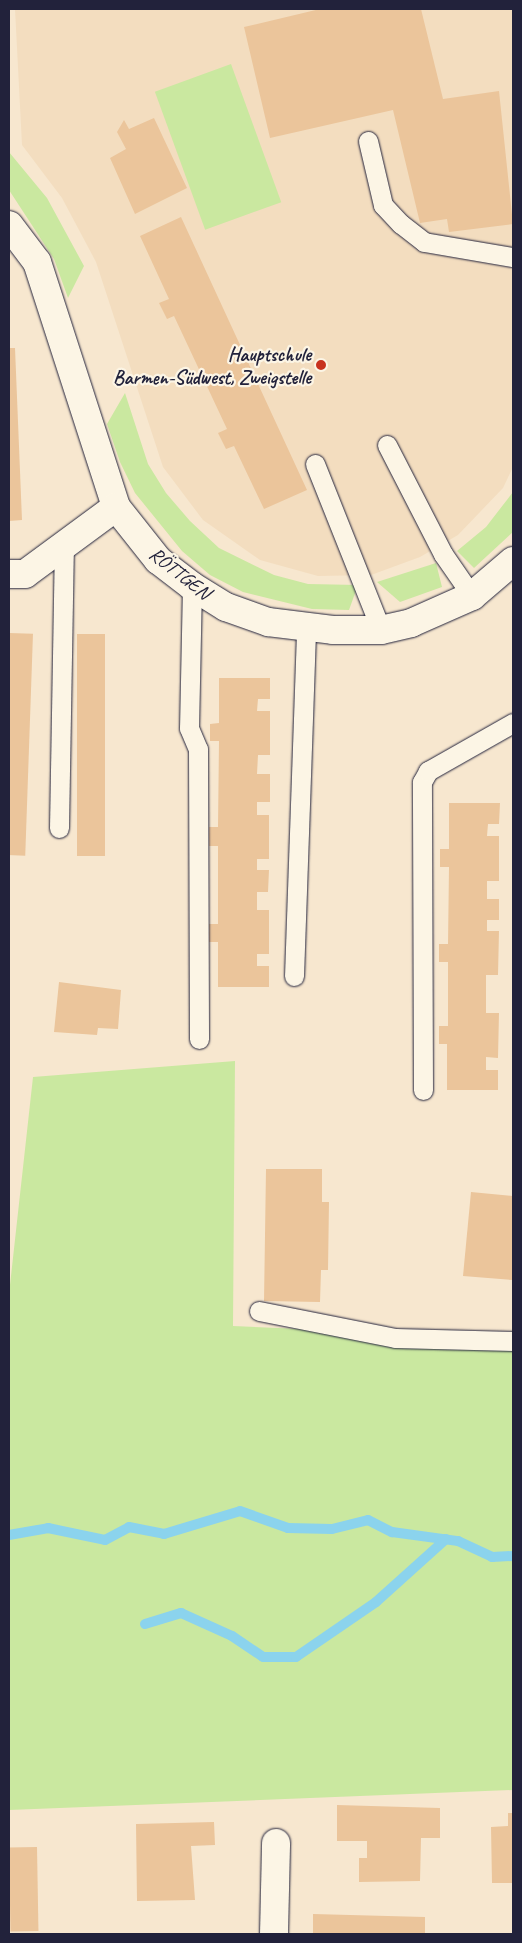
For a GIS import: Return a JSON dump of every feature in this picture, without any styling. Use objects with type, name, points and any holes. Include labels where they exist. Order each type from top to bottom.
[{"type":"street","name":"RÖTTGEN","points":[[9,225],[37,262],[116,506],[158,560],[192,586],[226,607],[268,622],[306,627],[381,630],[411,623],[472,596],[513,561]]},
{"type":"street","points":[[9,574],[25,574],[116,506]]},
{"type":"street","points":[[274,1934],[276,1843]]},
{"type":"lane","points":[[368,141],[383,205],[401,224],[424,242],[513,257]]},
{"type":"lane","points":[[387,445],[443,554],[472,596]]},
{"type":"lane","points":[[315,464],[381,630]]},
{"type":"lane","points":[[59,828],[64,544]]},
{"type":"lane","points":[[192,586],[189,728],[198,749],[199,1039]]},
{"type":"lane","points":[[294,976],[306,627]]},
{"type":"lane","points":[[423,1090],[422,782],[428,771],[513,723]]},
{"type":"lane","points":[[259,1311],[395,1338],[513,1341]]},
{"type":"shaded area","name":"Hauptschule Barmen-Südwest, Zweigstelle","points":[[15,9],[513,9],[513,467],[503,488],[458,535],[420,557],[371,575],[318,576],[260,560],[203,520],[163,467],[96,262],[62,198],[22,145]]},
{"type":"green space","points":[[231,64],[281,202],[205,230],[155,92]]},
{"type":"green space","points":[[9,152],[47,198],[84,266],[68,298],[54,259],[9,190]]},
{"type":"green space","points":[[125,393],[148,464],[166,493],[190,521],[219,548],[274,575],[308,584],[358,585],[349,610],[312,609],[243,592],[210,575],[182,551],[135,493],[120,462],[107,424]]},
{"type":"green space","points":[[513,492],[513,532],[474,568],[457,551],[486,527]]},
{"type":"green space","points":[[436,563],[442,587],[400,602],[377,582]]},
{"type":"green space","points":[[235,1061],[233,1326],[513,1338],[513,1790],[9,1810],[9,1294],[33,1077]]},
{"type":"building","points":[[320,9],[421,9],[443,99],[499,91],[513,224],[449,232],[447,219],[420,223],[393,110],[270,138],[244,27]]},
{"type":"building","points":[[154,118],[187,188],[135,214],[110,158],[126,149],[117,132],[124,120],[129,129]]},
{"type":"building","points":[[181,217],[307,490],[264,509],[234,446],[226,449],[218,433],[227,429],[174,316],[167,319],[159,303],[169,299],[140,236]]},
{"type":"building","points":[[9,348],[15,348],[22,520],[9,521]]},
{"type":"building","points":[[9,633],[33,634],[25,856],[9,855]]},
{"type":"building","points":[[77,634],[105,634],[105,856],[77,856]]},
{"type":"building","points":[[219,678],[270,678],[270,699],[258,699],[257,711],[270,711],[270,755],[258,755],[257,774],[270,774],[270,802],[257,802],[257,815],[269,815],[269,859],[257,859],[257,870],[269,870],[268,892],[257,892],[257,910],[269,910],[269,954],[257,954],[257,966],[269,966],[269,987],[218,987],[218,942],[209,942],[209,924],[218,924],[218,846],[209,846],[209,827],[218,827],[219,741],[210,741],[210,724],[219,723]]},
{"type":"building","points":[[449,803],[500,803],[499,824],[488,824],[487,836],[499,836],[499,881],[487,881],[487,899],[499,899],[499,920],[487,920],[487,931],[499,931],[498,975],[486,975],[486,1013],[499,1013],[498,1058],[486,1057],[486,1070],[498,1070],[498,1090],[447,1090],[447,1044],[439,1044],[439,1026],[448,1026],[448,962],[439,962],[439,944],[448,944],[449,867],[440,867],[440,849],[449,849]]},
{"type":"building","points":[[59,982],[121,990],[118,1029],[98,1028],[97,1035],[54,1032]]},
{"type":"building","points":[[266,1169],[322,1169],[322,1202],[329,1202],[328,1270],[321,1270],[320,1302],[264,1301]]},
{"type":"building","points":[[471,1192],[513,1196],[512,1280],[463,1276]]},
{"type":"building","points":[[337,1805],[440,1808],[440,1838],[421,1838],[420,1881],[359,1882],[359,1858],[367,1858],[367,1841],[337,1841]]},
{"type":"building","points":[[508,1813],[513,1813],[513,1883],[492,1883],[491,1827],[508,1826]]},
{"type":"building","points":[[214,1822],[215,1845],[191,1846],[195,1900],[137,1901],[136,1824]]},
{"type":"building","points":[[9,1847],[37,1847],[38,1931],[10,1931]]},
{"type":"building","points":[[313,1914],[425,1917],[425,1934],[313,1934]]},
{"type":"waterway","points":[[9,1535],[48,1528],[105,1540],[129,1527],[164,1534],[240,1511],[288,1528],[332,1529],[368,1520],[392,1532],[458,1541],[492,1557],[513,1556]]},
{"type":"waterway","points":[[145,1624],[181,1613],[232,1636],[263,1657],[296,1657],[376,1602],[446,1539]]},
{"type":"place","name":"Hauptschule Barmen-Südwest, Zweigstelle","points":[[321,365]]}]
